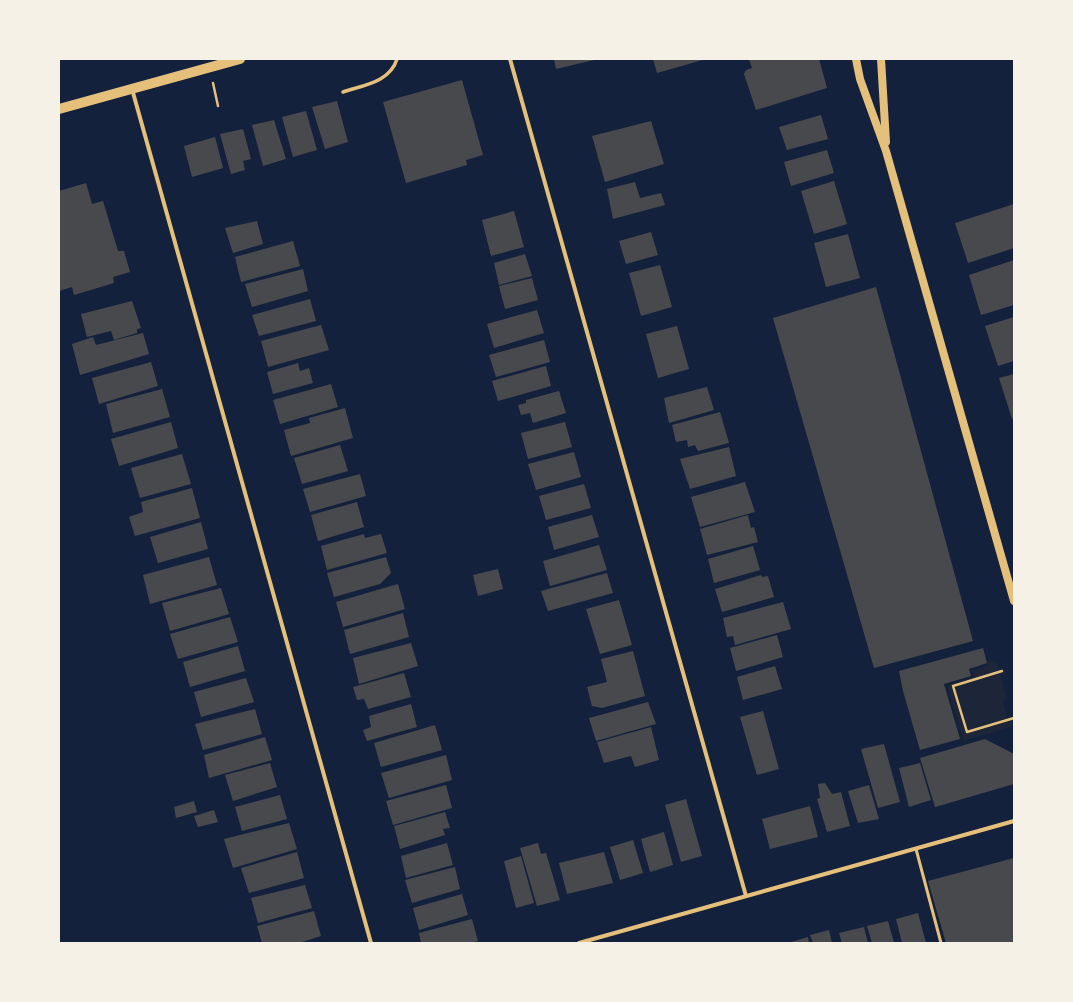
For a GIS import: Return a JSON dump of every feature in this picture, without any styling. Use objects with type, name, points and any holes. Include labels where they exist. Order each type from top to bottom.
[{"type":"main road","points":[[59,109],[240,59]]},
{"type":"main road","points":[[856,59],[860,79],[886,151],[1014,601]]},
{"type":"main road","points":[[881,59],[886,151]]},
{"type":"street","points":[[343,92],[385,78],[394,69],[397,59]]},
{"type":"street","points":[[510,59],[746,896]]},
{"type":"street","points":[[132,88],[371,943]]},
{"type":"street","points":[[579,943],[1014,821]]},
{"type":"lane","points":[[916,849],[941,943]]},
{"type":"path","points":[[1002,671],[953,686],[967,732],[1014,718]]},
{"type":"shaded area","points":[[990,659],[997,662],[1007,699],[1003,700],[1007,718],[1011,717],[1013,726],[964,741],[947,685],[974,677],[972,671],[988,665],[987,661]]},
{"type":"building","points":[[554,59],[594,59],[594,60],[556,69]]},
{"type":"building","points":[[653,59],[706,59],[657,73]]},
{"type":"building","points":[[749,59],[819,59],[827,88],[756,110],[744,74],[746,70],[752,68]]},
{"type":"building","points":[[462,80],[483,155],[466,160],[467,165],[406,183],[383,102]]},
{"type":"building","points":[[337,101],[348,142],[325,149],[312,107]]},
{"type":"building","points":[[306,111],[317,150],[293,157],[282,117]]},
{"type":"building","points":[[821,115],[828,139],[787,150],[779,127]]},
{"type":"building","points":[[274,120],[286,159],[263,166],[252,125]]},
{"type":"building","points":[[651,121],[664,164],[605,182],[592,136]]},
{"type":"building","points":[[243,129],[251,159],[243,161],[245,170],[231,174],[220,134]]},
{"type":"building","points":[[215,137],[223,168],[192,177],[184,146]]},
{"type":"building","points":[[827,150],[834,173],[791,186],[784,162]]},
{"type":"building","points":[[834,181],[847,224],[814,234],[801,191]]},
{"type":"building","points":[[635,182],[640,198],[661,193],[665,205],[613,219],[607,189]]},
{"type":"building","points":[[86,183],[92,204],[103,201],[118,251],[124,251],[130,272],[113,277],[114,283],[74,295],[72,287],[59,291],[59,191]]},
{"type":"building","points":[[1014,204],[1014,248],[968,263],[955,223]]},
{"type":"building","points":[[514,211],[524,247],[491,256],[482,220]]},
{"type":"building","points":[[257,221],[263,244],[233,253],[225,228]]},
{"type":"building","points":[[651,232],[658,255],[626,264],[619,241]]},
{"type":"building","points":[[848,234],[860,278],[826,287],[814,243]]},
{"type":"building","points":[[293,241],[300,266],[241,282],[235,257]]},
{"type":"building","points":[[525,254],[532,276],[499,285],[494,263]]},
{"type":"building","points":[[1014,260],[1014,305],[981,315],[969,275]]},
{"type":"building","points":[[660,265],[672,307],[641,316],[629,273]]},
{"type":"building","points":[[303,269],[308,291],[252,307],[245,284]]},
{"type":"building","points":[[532,278],[538,300],[505,309],[499,286]]},
{"type":"building","points":[[876,287],[973,641],[874,668],[773,318]]},
{"type":"building","points":[[310,299],[316,321],[259,336],[252,315]]},
{"type":"building","points":[[132,301],[141,328],[137,329],[137,333],[114,340],[111,331],[87,337],[81,314]]},
{"type":"building","points":[[537,310],[544,333],[494,348],[487,324]]},
{"type":"building","points":[[1014,317],[1014,361],[998,366],[985,326]]},
{"type":"building","points":[[321,325],[329,350],[268,367],[261,341]]},
{"type":"building","points":[[677,326],[689,369],[658,378],[646,334]]},
{"type":"building","points":[[143,333],[149,354],[80,375],[72,344],[93,337],[96,345]]},
{"type":"building","points":[[544,340],[550,362],[496,377],[489,355]]},
{"type":"building","points":[[151,362],[158,386],[99,404],[92,378]]},
{"type":"building","points":[[298,363],[300,371],[309,368],[313,383],[273,394],[267,372]]},
{"type":"building","points":[[546,366],[551,386],[498,401],[492,381]]},
{"type":"building","points":[[1014,374],[1014,418],[1012,419],[999,378]]},
{"type":"building","points":[[331,384],[338,407],[280,424],[273,400]]},
{"type":"building","points":[[707,387],[714,410],[669,423],[664,398]]},
{"type":"building","points":[[162,389],[170,417],[113,433],[106,404]]},
{"type":"building","points":[[559,391],[566,413],[533,423],[530,413],[521,415],[518,405],[526,403],[526,400]]},
{"type":"building","points":[[345,408],[353,438],[291,456],[284,430],[310,423],[309,418]]},
{"type":"building","points":[[720,412],[729,443],[698,451],[695,445],[688,447],[687,440],[676,442],[672,425]]},
{"type":"building","points":[[171,422],[178,448],[119,466],[111,439]]},
{"type":"building","points":[[565,422],[572,447],[528,459],[521,433]]},
{"type":"building","points":[[340,445],[348,471],[302,484],[294,458]]},
{"type":"building","points":[[729,447],[736,476],[690,489],[680,459]]},
{"type":"building","points":[[574,452],[581,477],[536,490],[528,464]]},
{"type":"building","points":[[182,454],[191,484],[140,498],[131,468]]},
{"type":"building","points":[[360,474],[366,496],[310,512],[303,489]]},
{"type":"building","points":[[745,482],[755,512],[700,527],[691,497]]},
{"type":"building","points":[[584,484],[591,508],[546,520],[539,496]]},
{"type":"building","points":[[192,488],[200,518],[135,536],[129,517],[143,512],[141,502]]},
{"type":"building","points":[[357,502],[364,527],[318,541],[311,515]]},
{"type":"building","points":[[592,515],[599,537],[554,550],[548,527]]},
{"type":"building","points":[[748,515],[751,528],[754,527],[758,542],[707,555],[700,529]]},
{"type":"building","points":[[201,522],[208,549],[158,563],[150,537]]},
{"type":"building","points":[[364,534],[365,538],[381,534],[387,553],[327,570],[321,546]]},
{"type":"building","points":[[599,545],[607,570],[550,586],[543,561]]},
{"type":"building","points":[[753,546],[760,570],[714,583],[708,559]]},
{"type":"building","points":[[209,557],[217,585],[150,604],[143,575]]},
{"type":"building","points":[[386,557],[391,573],[380,584],[334,597],[327,573]]},
{"type":"building","points":[[498,569],[503,589],[478,596],[473,575]]},
{"type":"building","points":[[607,573],[613,593],[548,611],[541,591]]},
{"type":"building","points":[[761,575],[762,577],[768,576],[774,597],[722,612],[715,589]]},
{"type":"building","points":[[398,584],[405,609],[343,627],[336,602]]},
{"type":"building","points":[[221,588],[229,614],[170,631],[162,603]]},
{"type":"building","points":[[619,600],[632,645],[600,654],[586,609]]},
{"type":"building","points":[[783,602],[791,629],[735,645],[733,636],[727,637],[723,618]]},
{"type":"building","points":[[403,613],[409,637],[350,654],[344,630]]},
{"type":"building","points":[[230,617],[238,642],[178,659],[170,634]]},
{"type":"building","points":[[777,635],[783,657],[736,671],[730,648]]},
{"type":"building","points":[[411,643],[418,666],[359,684],[353,658]]},
{"type":"building","points":[[238,646],[245,671],[190,687],[183,662]]},
{"type":"building","points":[[983,648],[987,663],[969,669],[971,676],[944,684],[960,739],[920,750],[903,691],[899,671]]},
{"type":"building","points":[[633,651],[645,696],[602,708],[592,706],[587,687],[607,682],[601,659]]},
{"type":"building","points":[[775,666],[782,689],[743,700],[737,677]]},
{"type":"building","points":[[404,673],[411,697],[368,709],[364,699],[357,700],[353,687]]},
{"type":"building","points":[[246,678],[254,702],[201,717],[194,692]]},
{"type":"building","points":[[648,702],[656,724],[596,741],[589,718]]},
{"type":"building","points":[[411,704],[417,727],[367,741],[363,730],[371,727],[369,716]]},
{"type":"building","points":[[255,709],[262,734],[203,750],[195,724]]},
{"type":"building","points":[[763,711],[779,769],[757,775],[740,717]]},
{"type":"building","points":[[435,725],[442,750],[381,767],[374,743]]},
{"type":"building","points":[[651,727],[659,760],[635,767],[631,756],[604,763],[597,742]]},
{"type":"building","points":[[265,737],[272,760],[209,778],[204,755]]},
{"type":"building","points":[[985,739],[1014,754],[1014,784],[935,807],[920,758]]},
{"type":"building","points":[[884,744],[900,802],[878,808],[861,749]]},
{"type":"building","points":[[446,755],[452,780],[389,798],[381,773]]},
{"type":"building","points":[[270,763],[277,787],[233,801],[225,775]]},
{"type":"building","points":[[920,763],[931,800],[909,807],[899,768]]},
{"type":"building","points":[[825,783],[832,794],[841,792],[850,826],[827,832],[817,799],[820,798],[818,784]]},
{"type":"building","points":[[446,785],[452,808],[393,825],[386,801]]},
{"type":"building","points":[[869,785],[879,819],[858,823],[848,791]]},
{"type":"building","points":[[280,795],[287,819],[242,831],[235,807]]},
{"type":"building","points":[[686,799],[702,856],[681,862],[665,805]]},
{"type":"building","points":[[194,801],[197,812],[176,818],[174,807]]},
{"type":"building","points":[[810,806],[818,837],[770,849],[762,819]]},
{"type":"building","points":[[214,810],[218,822],[198,827],[194,816]]},
{"type":"building","points":[[445,812],[450,828],[443,829],[445,835],[400,849],[394,826]]},
{"type":"building","points":[[289,823],[297,849],[233,868],[224,839]]},
{"type":"building","points":[[664,832],[673,865],[650,872],[641,839]]},
{"type":"building","points":[[633,840],[643,873],[620,880],[610,847]]},
{"type":"building","points":[[447,843],[453,865],[406,878],[401,856]]},
{"type":"building","points":[[538,843],[541,854],[546,853],[560,900],[537,906],[520,848]]},
{"type":"building","points":[[297,852],[304,878],[249,893],[241,868]]},
{"type":"building","points":[[604,852],[613,883],[567,894],[559,863]]},
{"type":"building","points":[[521,856],[534,903],[516,908],[504,861]]},
{"type":"building","points":[[1014,858],[1014,943],[946,943],[928,881]]},
{"type":"building","points":[[455,867],[460,889],[412,903],[405,880]]},
{"type":"building","points":[[305,885],[312,908],[258,923],[251,898]]},
{"type":"building","points":[[462,894],[468,915],[419,930],[413,908]]},
{"type":"building","points":[[314,911],[321,936],[299,943],[262,943],[257,926]]},
{"type":"building","points":[[918,913],[926,943],[902,943],[896,919]]},
{"type":"building","points":[[472,919],[478,941],[471,943],[421,943],[419,933]]},
{"type":"building","points":[[888,921],[894,943],[872,943],[867,926]]},
{"type":"building","points":[[864,927],[868,943],[842,943],[839,933]]},
{"type":"building","points":[[829,930],[832,943],[813,943],[810,935]]},
{"type":"building","points":[[808,937],[809,943],[788,943]]}]
